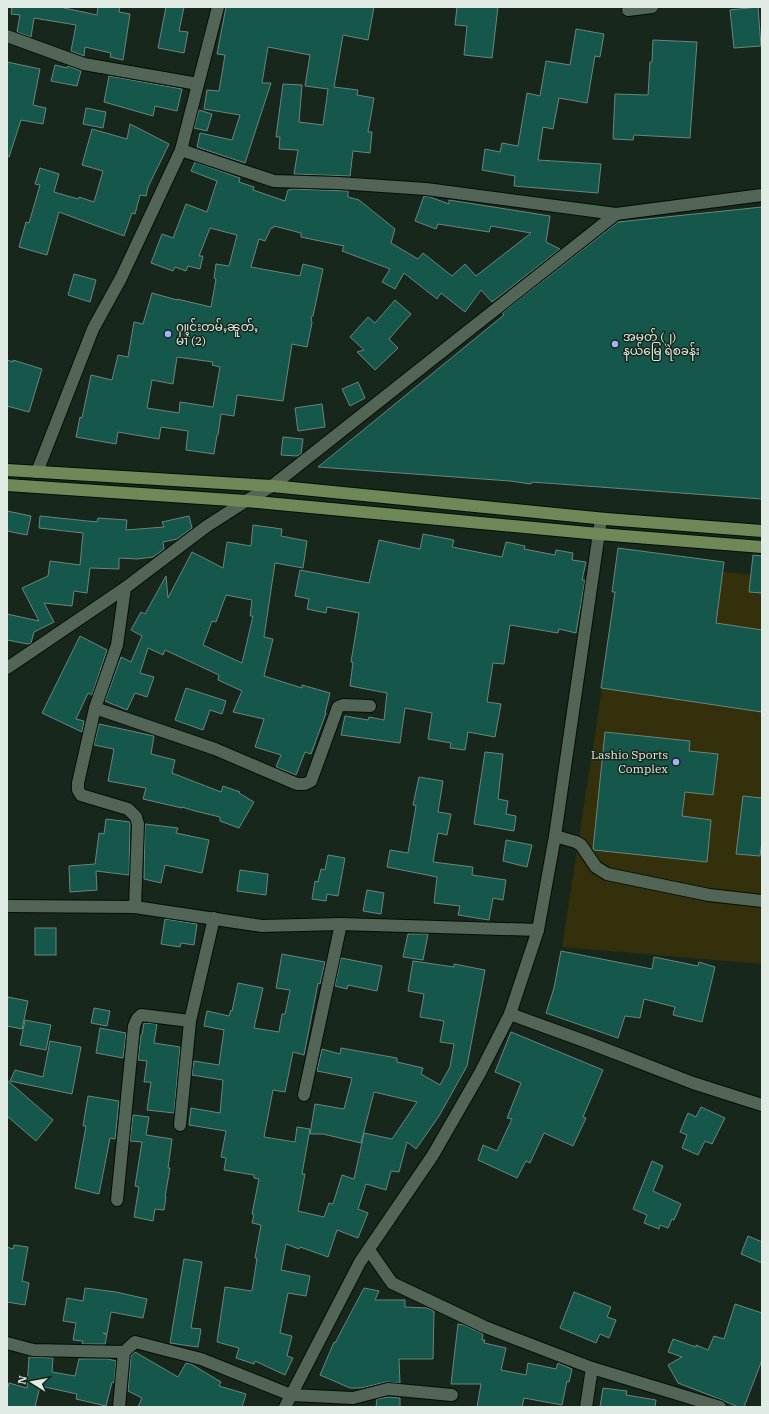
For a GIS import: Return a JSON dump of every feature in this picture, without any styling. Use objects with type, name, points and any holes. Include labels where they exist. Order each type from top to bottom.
[{"type":"main road","points":[[7,470],[272,486],[601,519],[762,531]]},
{"type":"main road","points":[[7,485],[246,501],[599,534],[762,547]]},
{"type":"street","points":[[37,472],[93,329],[121,278],[181,150],[218,7]]},
{"type":"street","points":[[628,10],[652,7]]},
{"type":"street","points":[[7,36],[84,64],[198,84]]},
{"type":"street","points":[[181,150],[274,181],[338,183],[426,189],[616,214],[762,196]]},
{"type":"street","points":[[7,668],[125,588],[206,526],[272,486],[616,214]]},
{"type":"street","points":[[285,1407],[360,1262],[433,1156],[480,1073],[510,1014],[538,930],[555,836],[601,519]]},
{"type":"street","points":[[125,588],[117,645],[95,708],[78,782],[78,790],[81,795],[128,809],[136,817],[138,824],[135,907]]},
{"type":"street","points":[[95,708],[215,749],[297,784],[305,784],[311,781],[338,707],[343,705],[370,706]]},
{"type":"street","points":[[555,836],[581,845],[596,867],[606,874],[709,896],[762,901]]},
{"type":"street","points":[[7,906],[135,907],[262,926],[340,924],[538,930]]},
{"type":"street","points":[[180,1125],[190,1021],[214,918]]},
{"type":"street","points":[[304,1095],[340,924]]},
{"type":"street","points":[[510,1014],[693,1082],[762,1105]]},
{"type":"street","points":[[117,1200],[134,1026],[137,1019],[141,1015],[190,1021]]},
{"type":"street","points":[[368,1250],[392,1283],[485,1327],[592,1368],[717,1407]]},
{"type":"street","points":[[119,1407],[124,1352],[135,1342],[200,1359],[291,1395],[353,1398],[388,1389],[452,1395]]},
{"type":"street","points":[[7,1343],[32,1350],[124,1352]]},
{"type":"street","points":[[586,1407],[592,1368]]},
{"type":"shaded area","name":"Lashio Sports Complex","points":[[622,560],[762,576],[762,964],[562,947]]},
{"type":"building","points":[[12,7],[64,7],[97,15],[98,7],[120,7],[119,12],[130,14],[123,60],[110,57],[111,53],[85,47],[84,56],[71,51],[76,25],[34,18],[31,37],[17,32],[20,15],[11,14]]},
{"type":"building","points":[[166,7],[184,7],[179,31],[188,32],[184,53],[158,48]]},
{"type":"building","points":[[226,7],[374,7],[368,40],[343,35],[334,87],[358,90],[357,95],[374,98],[368,132],[372,132],[370,153],[353,151],[350,176],[294,174],[298,150],[279,149],[280,137],[276,137],[283,84],[302,85],[299,122],[323,125],[328,89],[305,86],[310,55],[268,47],[262,83],[271,83],[245,163],[197,147],[200,133],[232,140],[240,115],[204,109],[207,90],[219,91],[225,55],[217,54]]},
{"type":"building","points":[[457,7],[498,7],[492,58],[464,55],[467,26],[455,25]]},
{"type":"building","points":[[758,7],[761,46],[734,48],[730,10]]},
{"type":"building","points":[[576,29],[604,34],[600,57],[595,56],[587,103],[559,98],[553,129],[543,127],[538,160],[601,164],[598,193],[514,186],[515,176],[482,170],[485,149],[500,152],[502,143],[518,146],[527,93],[540,96],[546,61],[570,65]]},
{"type":"building","points":[[653,40],[697,42],[690,138],[634,135],[633,140],[613,139],[615,94],[648,95]]},
{"type":"building","points":[[7,62],[40,69],[33,105],[46,108],[43,124],[21,120],[9,157],[7,156]]},
{"type":"building","points":[[55,65],[67,68],[68,66],[81,71],[77,86],[51,81]]},
{"type":"building","points":[[109,76],[182,89],[177,111],[155,106],[153,116],[104,102]]},
{"type":"building","points":[[86,108],[106,112],[103,128],[83,124]]},
{"type":"building","points":[[199,110],[212,114],[207,131],[194,128]]},
{"type":"building","points":[[130,124],[169,144],[148,187],[146,196],[140,195],[135,214],[132,213],[124,236],[59,212],[47,255],[19,247],[26,222],[29,223],[40,185],[35,184],[40,168],[59,174],[54,192],[78,199],[79,197],[94,202],[103,171],[82,165],[92,129],[127,139]]},
{"type":"building","points":[[195,162],[240,178],[239,182],[254,187],[253,190],[285,201],[288,190],[291,189],[348,191],[348,197],[359,200],[395,229],[391,243],[418,259],[423,253],[452,276],[465,264],[476,276],[531,233],[491,226],[489,232],[438,224],[436,229],[415,221],[424,196],[449,204],[449,200],[550,216],[546,242],[560,249],[492,302],[481,290],[465,312],[441,293],[437,299],[404,273],[395,289],[382,282],[390,269],[342,251],[344,246],[301,237],[301,233],[274,226],[271,228],[265,241],[259,239],[251,267],[300,276],[303,264],[323,269],[313,316],[311,317],[312,323],[307,347],[292,344],[283,401],[237,395],[234,416],[221,414],[214,454],[186,450],[188,431],[161,427],[159,439],[118,432],[116,444],[76,437],[80,417],[82,418],[91,375],[112,380],[118,355],[128,357],[134,322],[143,324],[152,293],[211,307],[216,279],[214,278],[216,264],[229,266],[237,235],[210,228],[199,256],[203,256],[200,269],[188,266],[186,271],[175,267],[173,271],[151,263],[162,234],[173,238],[186,204],[207,212],[217,181],[191,171]],"holes":[[[177,357],[213,362],[212,365],[220,367],[213,407],[180,402],[179,413],[147,408],[152,380],[173,384]]]},
{"type":"building","name":"အမှတ် (၂) နယ်မြေ ရဲစခန်း","points":[[762,207],[762,499],[532,482],[531,484],[510,481],[318,467],[504,315],[502,313],[618,222]]},
{"type":"building","points":[[74,274],[96,280],[90,302],[68,295]]},
{"type":"building","points":[[395,300],[411,314],[389,339],[398,348],[375,370],[357,352],[364,350],[350,337],[368,317],[375,323]]},
{"type":"building","points":[[7,360],[13,362],[13,360],[42,369],[29,412],[7,406]]},
{"type":"building","points":[[358,382],[365,398],[350,406],[342,389]]},
{"type":"building","points":[[322,404],[325,427],[298,431],[295,408]]},
{"type":"building","points":[[283,437],[303,439],[301,454],[297,456],[281,455]]},
{"type":"building","points":[[7,511],[31,516],[27,535],[7,531]]},
{"type":"building","points":[[40,516],[97,522],[98,518],[127,520],[126,530],[164,527],[162,522],[189,516],[192,528],[177,539],[163,542],[164,549],[153,557],[137,559],[119,558],[119,569],[90,568],[87,593],[74,591],[72,606],[44,603],[54,622],[34,632],[31,643],[28,644],[7,640],[7,614],[39,621],[22,588],[48,576],[50,561],[80,565],[83,533],[39,528]]},
{"type":"building","points":[[253,525],[282,529],[281,536],[307,541],[303,568],[275,563],[264,637],[273,639],[264,676],[302,688],[302,685],[330,693],[326,713],[311,754],[305,752],[296,775],[276,767],[281,755],[255,747],[264,719],[233,712],[242,691],[218,680],[219,675],[165,650],[163,655],[148,648],[140,673],[154,677],[147,697],[135,693],[127,710],[105,701],[121,657],[131,662],[142,636],[131,630],[141,612],[145,614],[166,576],[168,598],[192,552],[223,568],[227,542],[251,546]],"holes":[[[226,595],[252,600],[250,616],[253,616],[242,663],[203,645],[212,621],[216,622]]]},
{"type":"building","points":[[423,534],[454,540],[452,547],[502,557],[506,542],[525,546],[524,549],[555,555],[556,550],[573,553],[572,560],[586,562],[582,580],[585,580],[576,633],[559,629],[558,633],[510,625],[504,664],[493,663],[487,702],[501,704],[495,737],[468,732],[465,750],[450,748],[451,743],[428,739],[432,713],[405,708],[400,743],[341,735],[345,716],[368,720],[369,717],[384,720],[387,693],[350,686],[353,662],[351,662],[359,613],[327,607],[326,613],[307,609],[309,599],[295,596],[300,570],[369,583],[379,540],[420,549]]},
{"type":"building","points":[[618,548],[724,562],[716,623],[762,630],[762,712],[601,688],[615,592],[612,592]]},
{"type":"building","points":[[753,555],[762,556],[762,593],[749,592]]},
{"type":"building","points":[[80,636],[107,650],[92,695],[88,693],[76,719],[84,721],[82,732],[42,713]]},
{"type":"building","points":[[186,688],[226,701],[222,714],[210,710],[203,730],[175,720]]},
{"type":"building","points":[[99,724],[154,736],[151,754],[175,760],[172,773],[221,792],[223,786],[240,792],[239,793],[254,802],[239,828],[220,821],[220,817],[143,799],[146,788],[108,781],[114,749],[94,745]]},
{"type":"building","points":[[605,732],[690,741],[689,751],[718,754],[713,795],[685,792],[682,816],[711,820],[707,862],[593,849]]},
{"type":"building","points":[[485,752],[503,754],[498,799],[508,801],[506,814],[516,816],[514,831],[474,824]]},
{"type":"building","points":[[419,777],[443,781],[438,812],[451,814],[447,835],[438,833],[433,862],[473,867],[472,875],[506,880],[503,900],[493,898],[489,920],[458,915],[460,906],[434,903],[437,877],[387,867],[390,850],[408,853],[416,806],[413,805]]},
{"type":"building","points":[[743,796],[762,798],[762,841],[760,856],[736,854]]},
{"type":"building","points":[[106,819],[130,822],[129,875],[96,871],[97,890],[70,892],[69,866],[95,864],[99,833],[104,834]]},
{"type":"building","points":[[145,824],[178,828],[176,833],[209,840],[202,873],[165,865],[161,883],[144,879]]},
{"type":"building","points":[[506,840],[532,845],[527,867],[503,861]]},
{"type":"building","points":[[328,855],[345,858],[338,896],[327,894],[326,901],[312,899],[315,881],[318,882],[321,869],[325,870]]},
{"type":"building","points":[[240,870],[268,874],[266,895],[237,891]]},
{"type":"building","points":[[367,890],[384,893],[381,914],[363,911]]},
{"type":"building","points":[[165,919],[197,924],[194,945],[181,943],[180,947],[161,944]]},
{"type":"building","points":[[35,928],[56,928],[56,955],[35,955]]},
{"type":"building","points":[[408,934],[428,934],[423,960],[403,957]]},
{"type":"building","points":[[561,951],[652,969],[654,957],[698,966],[699,962],[715,967],[702,1022],[673,1015],[675,1007],[644,999],[640,1018],[625,1016],[618,1038],[546,1013],[554,988]]},
{"type":"building","points":[[282,954],[325,962],[320,984],[318,983],[304,1055],[293,1052],[285,1092],[273,1090],[264,1137],[295,1142],[297,1127],[310,1129],[302,1174],[305,1174],[298,1211],[324,1217],[329,1203],[333,1204],[342,1175],[354,1179],[364,1133],[392,1139],[417,1102],[374,1092],[361,1143],[323,1134],[310,1134],[315,1104],[344,1109],[352,1078],[317,1071],[322,1049],[340,1054],[341,1048],[397,1058],[397,1062],[423,1068],[421,1074],[440,1085],[450,1067],[454,1044],[440,1042],[444,1021],[420,1017],[424,994],[408,991],[413,961],[454,967],[454,964],[485,970],[467,1066],[439,1116],[416,1149],[407,1142],[399,1172],[391,1171],[386,1190],[366,1184],[358,1209],[368,1213],[358,1238],[337,1230],[328,1257],[300,1247],[299,1249],[286,1244],[281,1270],[310,1276],[306,1296],[288,1293],[280,1333],[292,1336],[287,1356],[293,1358],[285,1375],[255,1361],[254,1364],[236,1358],[239,1348],[217,1342],[225,1287],[252,1291],[257,1258],[255,1258],[261,1225],[252,1223],[254,1215],[252,1214],[259,1179],[254,1178],[254,1175],[224,1170],[226,1158],[221,1157],[226,1131],[189,1125],[191,1108],[220,1113],[223,1080],[192,1075],[194,1061],[219,1065],[224,1030],[204,1026],[207,1011],[229,1016],[231,1010],[232,1011],[238,983],[263,988],[254,1028],[279,1032],[282,1014],[285,1014],[290,990],[276,988]]},
{"type":"building","points":[[341,958],[382,966],[377,991],[348,985],[347,989],[335,986]]},
{"type":"building","points":[[8,997],[28,1001],[22,1029],[7,1026]]},
{"type":"building","points":[[94,1008],[110,1011],[107,1026],[91,1023]]},
{"type":"building","points":[[25,1020],[51,1025],[46,1050],[20,1045]]},
{"type":"building","points":[[144,1023],[157,1024],[154,1043],[180,1047],[174,1113],[147,1110],[151,1082],[144,1082],[147,1061],[138,1060]]},
{"type":"building","points":[[100,1028],[126,1033],[123,1058],[96,1053]]},
{"type":"building","points":[[511,1032],[603,1070],[583,1117],[586,1118],[573,1146],[544,1133],[530,1163],[526,1161],[517,1178],[478,1160],[483,1145],[497,1151],[512,1119],[507,1118],[521,1083],[495,1072]]},
{"type":"building","points":[[50,1041],[81,1047],[72,1094],[10,1081],[15,1070],[43,1077]]},
{"type":"building","points":[[7,1080],[53,1120],[36,1141],[7,1116]]},
{"type":"building","points":[[88,1096],[119,1101],[115,1139],[110,1138],[99,1194],[75,1188],[86,1126],[83,1126]]},
{"type":"building","points":[[701,1107],[725,1118],[712,1144],[705,1141],[698,1155],[682,1148],[687,1135],[680,1132],[688,1113],[696,1117]]},
{"type":"building","points":[[133,1115],[149,1117],[146,1135],[172,1139],[168,1168],[170,1168],[164,1210],[155,1209],[153,1221],[134,1217],[139,1187],[135,1186],[142,1142],[130,1141]]},
{"type":"building","points":[[652,1161],[663,1166],[653,1191],[681,1204],[674,1220],[672,1219],[668,1228],[660,1225],[659,1229],[644,1223],[647,1215],[633,1209]]},
{"type":"building","points":[[748,1236],[762,1242],[762,1263],[741,1254]]},
{"type":"building","points":[[14,1245],[28,1247],[22,1281],[29,1283],[25,1305],[7,1302],[7,1247],[13,1249]]},
{"type":"building","points":[[184,1259],[202,1262],[191,1328],[201,1329],[198,1347],[170,1343]]},
{"type":"building","points":[[85,1288],[116,1292],[147,1299],[143,1318],[111,1312],[107,1334],[103,1333],[107,1335],[105,1344],[82,1344],[83,1341],[73,1340],[76,1323],[63,1321],[67,1298],[83,1301]]},
{"type":"building","points":[[364,1288],[379,1291],[375,1300],[405,1300],[405,1307],[427,1308],[434,1311],[433,1359],[399,1359],[400,1383],[386,1382],[361,1388],[350,1388],[320,1375],[334,1342],[335,1343]]},
{"type":"building","points":[[574,1292],[611,1307],[607,1317],[616,1320],[609,1338],[600,1334],[596,1343],[560,1328]]},
{"type":"building","points":[[735,1304],[762,1313],[762,1360],[744,1407],[738,1407],[678,1383],[668,1365],[682,1357],[668,1352],[673,1339],[708,1350],[714,1336],[724,1339]]},
{"type":"building","points":[[458,1324],[464,1325],[483,1334],[482,1340],[485,1340],[484,1343],[506,1348],[501,1370],[526,1375],[528,1363],[556,1369],[558,1363],[572,1369],[569,1382],[567,1381],[562,1405],[524,1398],[522,1407],[477,1407],[481,1384],[451,1384]]},
{"type":"building","points":[[135,1352],[178,1377],[186,1363],[191,1364],[221,1382],[219,1386],[246,1394],[242,1407],[138,1407],[142,1398],[128,1391],[131,1356]]},
{"type":"building","points":[[29,1357],[53,1358],[52,1372],[75,1376],[79,1359],[108,1359],[116,1361],[114,1383],[112,1382],[106,1406],[76,1399],[77,1394],[40,1386],[35,1407],[7,1407],[7,1391],[9,1383],[27,1388]]},
{"type":"building","points":[[603,1388],[627,1391],[626,1395],[656,1400],[655,1407],[600,1407]]},
{"type":"building","points":[[389,1397],[400,1398],[400,1407],[376,1407],[377,1399]]},
{"type":"place","name":"ႁူင်းတမ်ႇၼူတ်ႇ မၢႆ (2)","points":[[168,334]]},
{"type":"place","name":"အမှတ် (၂) နယ်မြေ ရဲစခန်း","points":[[615,344]]},
{"type":"place","name":"Lashio Sports Complex","points":[[676,762]]}]
